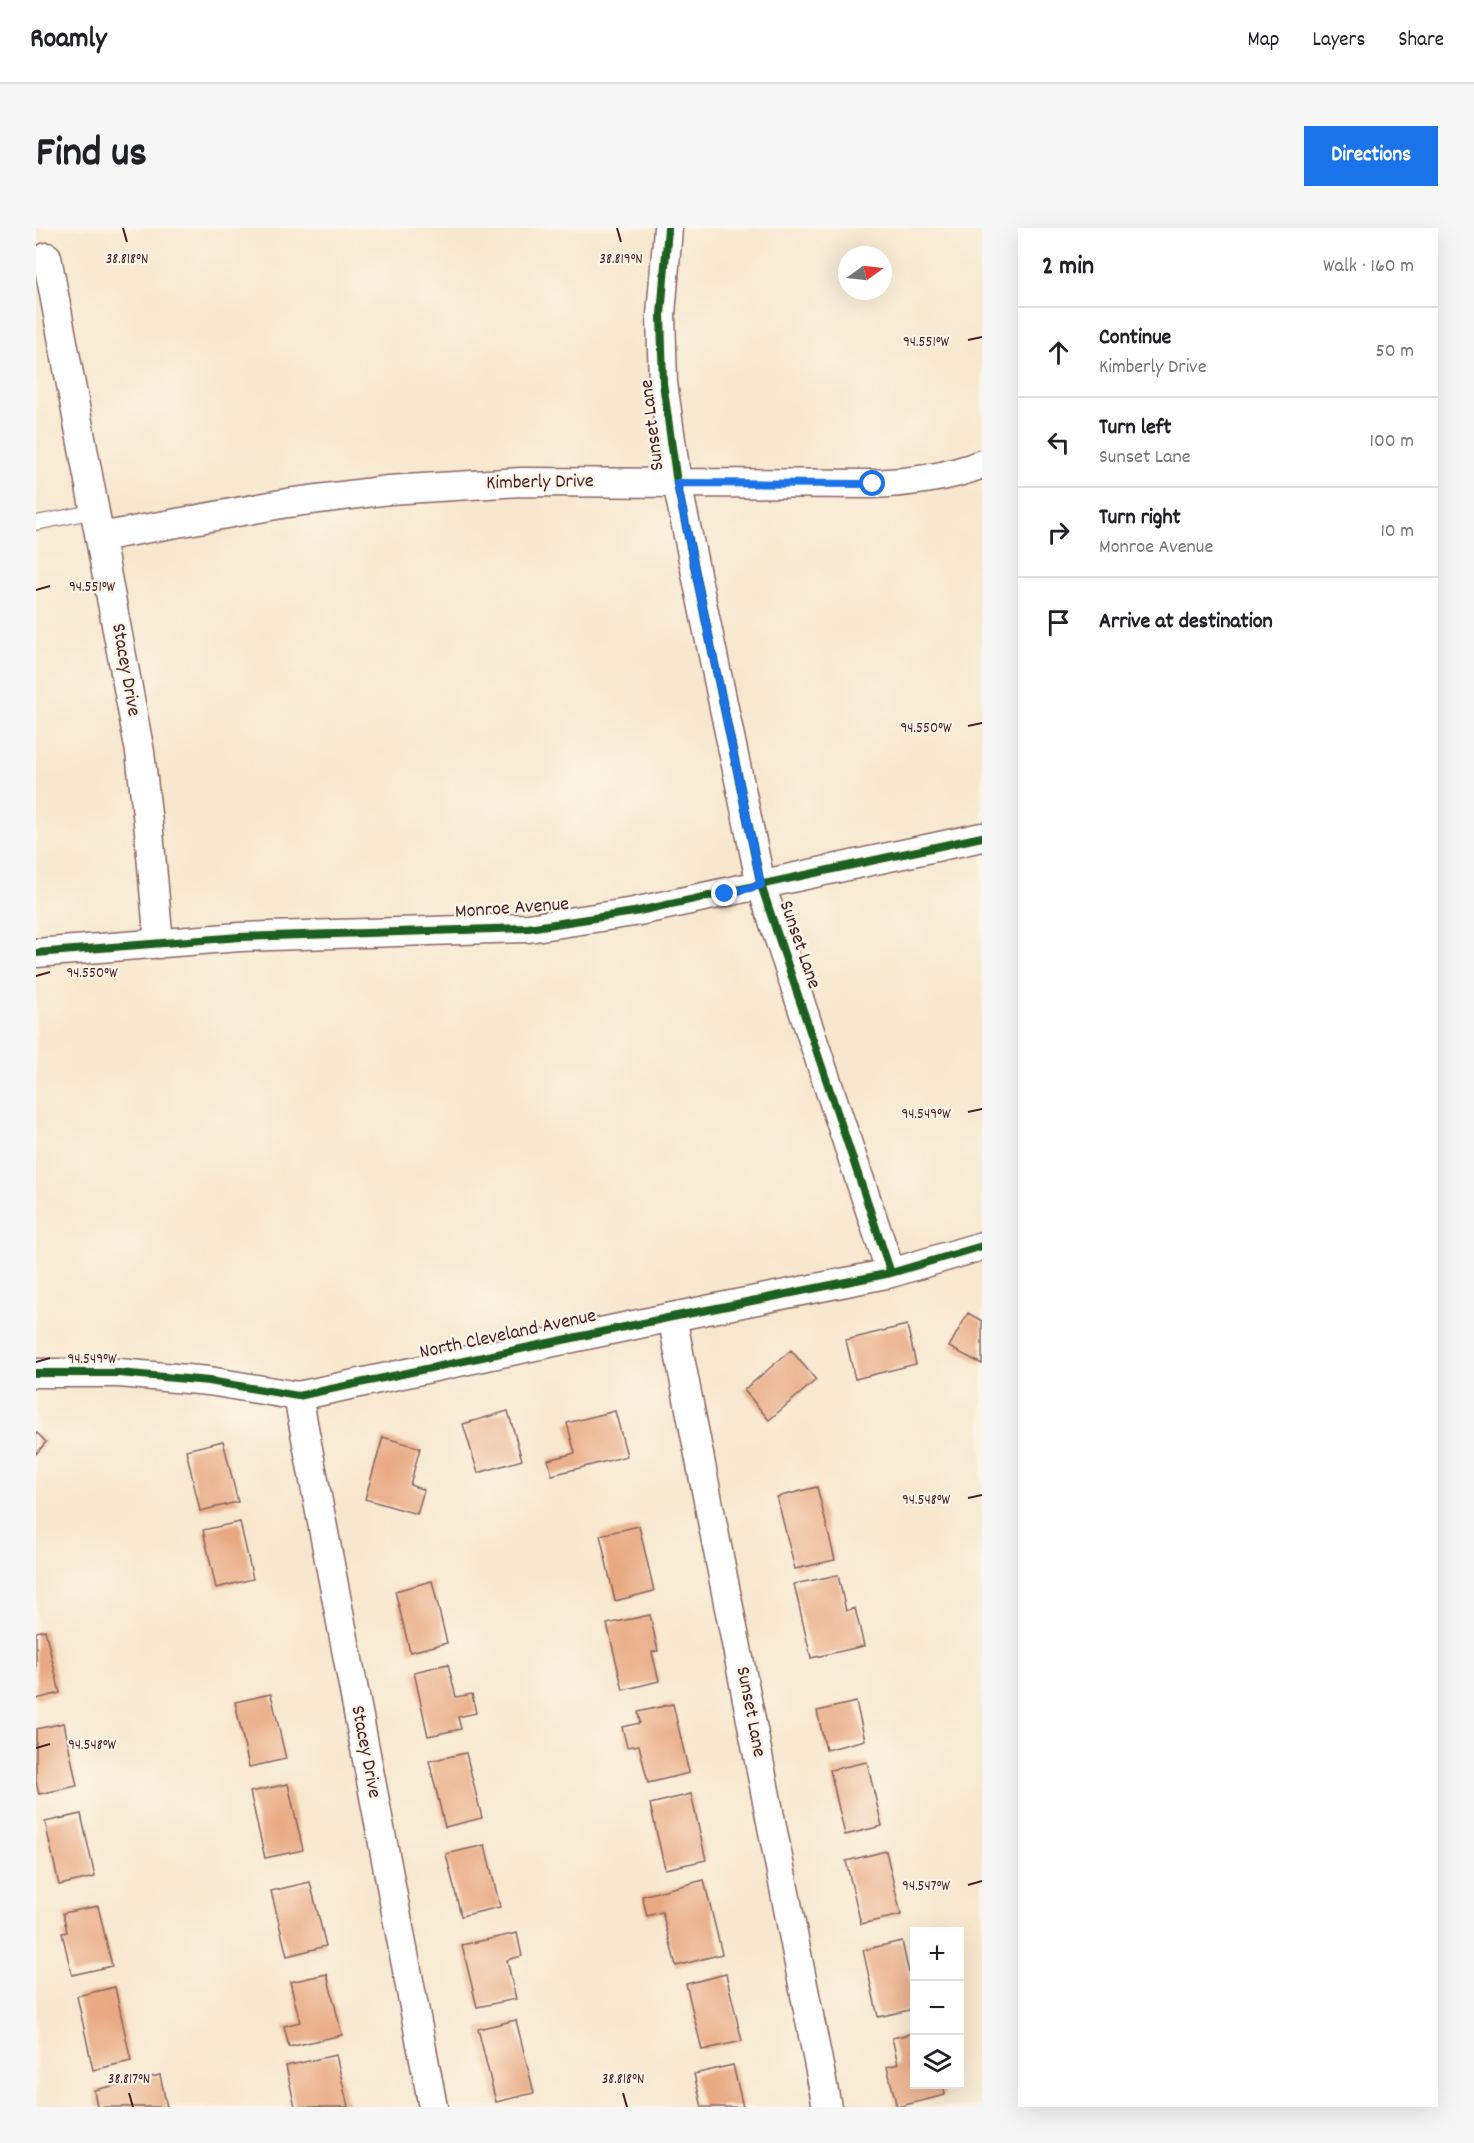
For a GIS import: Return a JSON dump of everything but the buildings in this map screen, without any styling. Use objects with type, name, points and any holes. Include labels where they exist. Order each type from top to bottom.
[{"type":"street","name":"Sunset Lane","points":[[668,228],[661,315],[663,383],[677,483],[761,885],[891,1273]]},
{"type":"street","name":"Stacey Drive","points":[[47,257],[140,752],[159,944]]},
{"type":"street","name":"Kimberly Drive","points":[[98,524],[389,490],[521,482],[873,484],[918,482],[982,464]]},
{"type":"street","name":"Monroe Avenue","points":[[36,953],[240,937],[528,928],[634,912],[982,837]]},
{"type":"street","name":"North Cleveland Avenue","points":[[36,1373],[119,1373],[198,1380],[298,1396],[891,1273],[982,1246]]},
{"type":"street","name":"Sunset Lane","points":[[672,1317],[827,2107]]},
{"type":"street","name":"Stacey Drive","points":[[298,1396],[433,2107]]},
{"type":"lane","points":[[36,523],[98,524]]},
{"type":"cycle path","points":[[668,228],[661,315],[663,383],[677,483],[761,885],[891,1273]]},
{"type":"cycle path","points":[[36,953],[240,937],[528,928],[634,912],[982,837]]},
{"type":"cycle path","points":[[36,1373],[119,1373],[209,1381],[298,1396],[891,1273],[982,1246]]},
{"type":"route","points":[[725,894],[761,885],[677,483],[873,484]]}]
